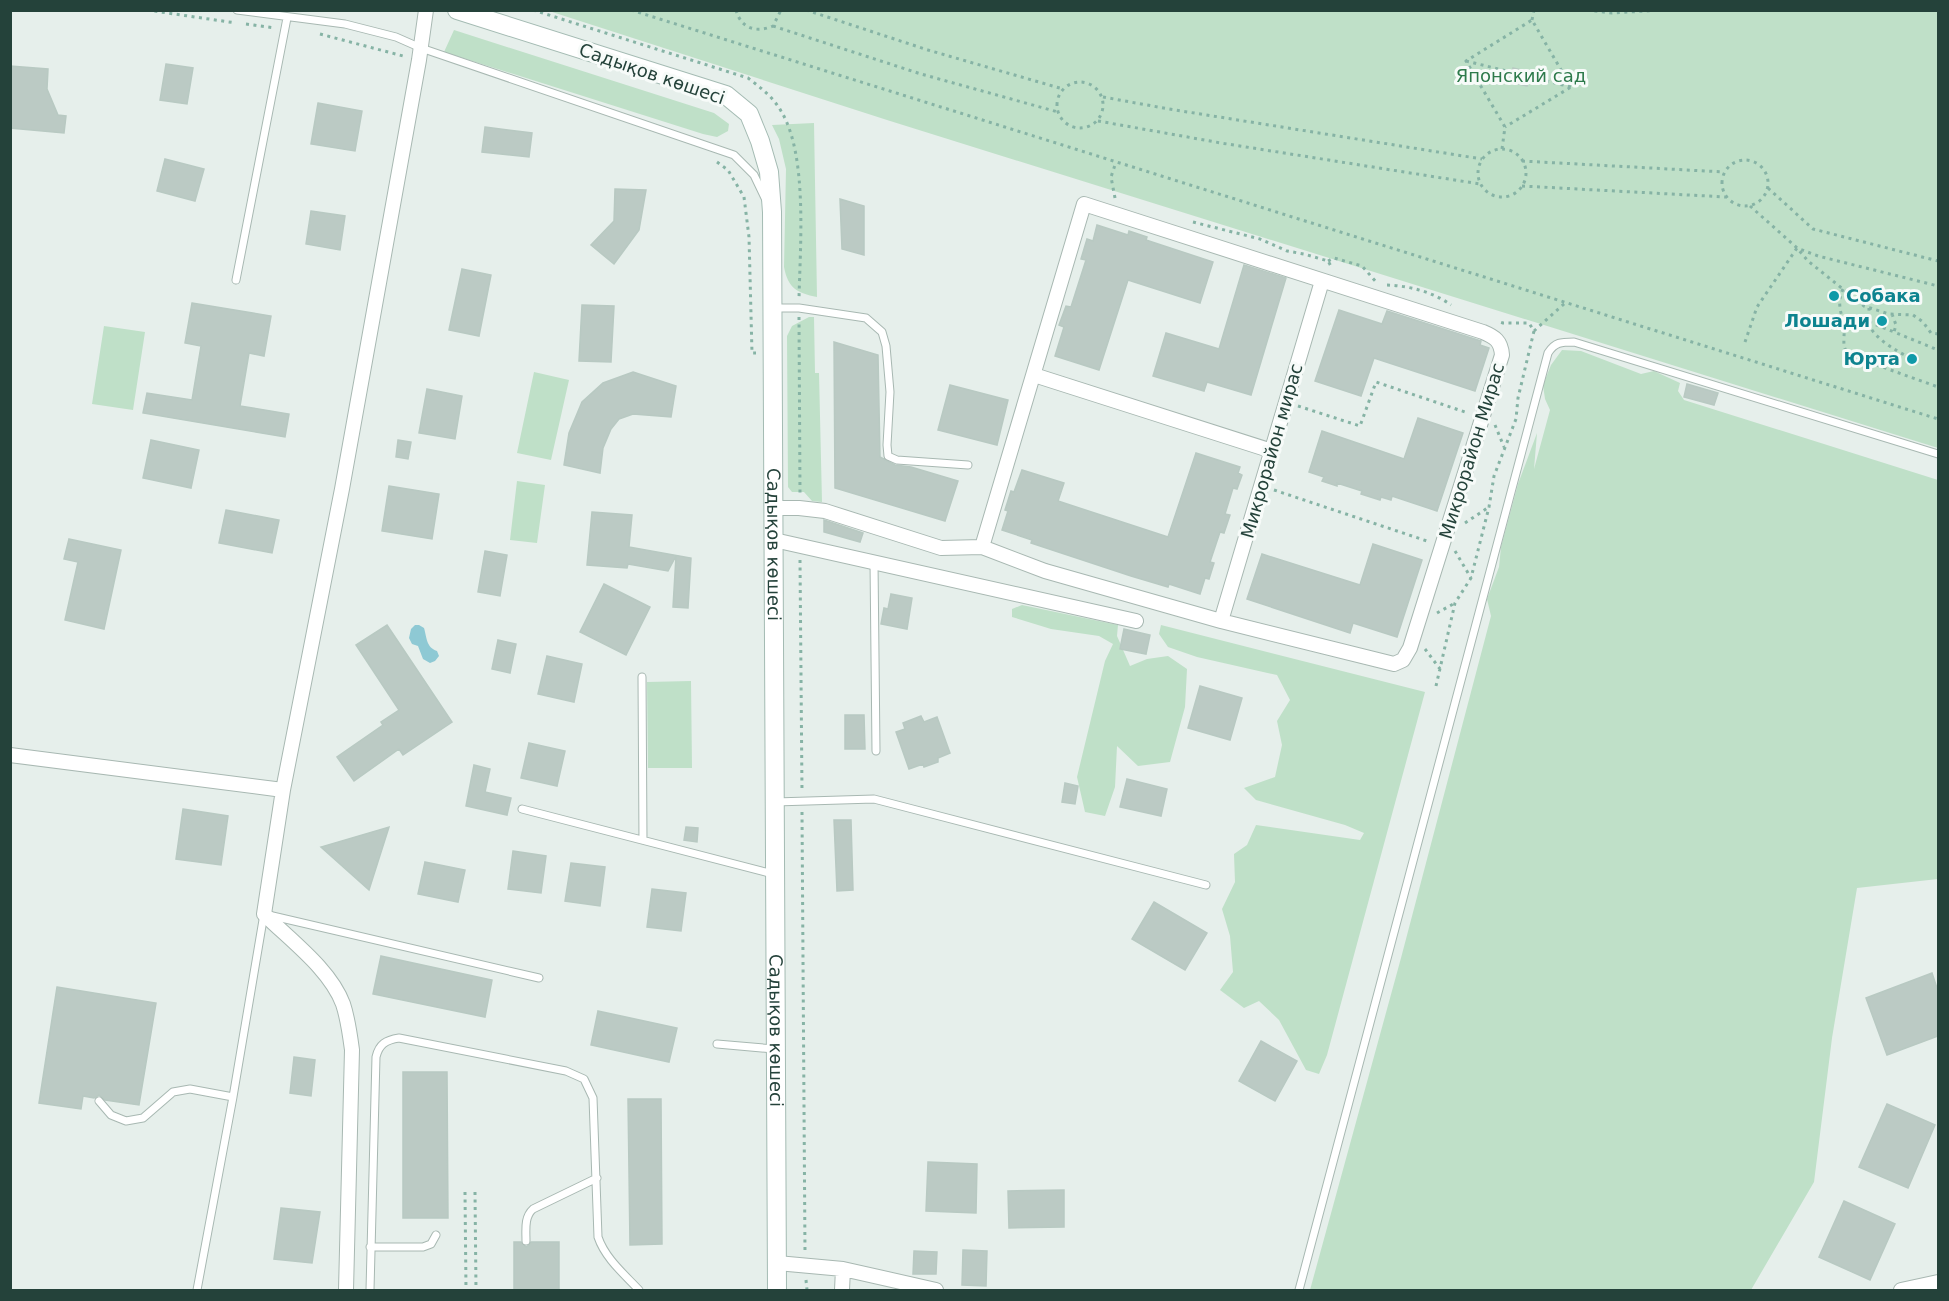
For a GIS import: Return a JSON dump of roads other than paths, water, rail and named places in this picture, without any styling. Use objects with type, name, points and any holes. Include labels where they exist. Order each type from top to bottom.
[{"type":"street","points":[[346,1290],[352,1050],[348,1024],[342,1003],[328,976],[264,914],[283,790],[342,489],[426,10]]},
{"type":"street","name":"Садықов көшесі","points":[[457,10],[726,95],[749,114],[769,172],[772,212],[773,309],[777,1290]]},
{"type":"street","name":"Микрорайон Мирас","points":[[774,508],[825,511],[941,548],[982,547],[1045,571],[1221,621],[1394,664],[1403,660],[1410,648],[1448,548],[1482,417],[1502,355],[1501,346],[1496,338],[1328,277],[1084,204],[982,547]]},
{"type":"street","name":"Микрорайон мирас","points":[[1221,621],[1286,402],[1328,277]]},
{"type":"street","name":"Микрорайон Мирас","points":[[1034,375],[1272,451]]},
{"type":"street","points":[[774,540],[1136,621]]},
{"type":"street","points":[[10,755],[283,790]]},
{"type":"street","points":[[777,1263],[843,1269],[936,1290]]},
{"type":"street","points":[[842,1290],[843,1269]]},
{"type":"street","points":[[1901,1290],[1938,1282]]},
{"type":"lane","points":[[237,10],[345,24],[396,38],[734,154],[754,175],[772,212]]},
{"type":"lane","points":[[236,280],[287,18]]},
{"type":"lane","points":[[773,309],[798,308],[866,318],[882,332],[886,346],[890,392],[886,445],[888,456],[897,460],[968,465]]},
{"type":"lane","points":[[1299,1290],[1548,353],[1553,345],[1560,342],[1574,342],[1938,454]]},
{"type":"lane","points":[[874,561],[876,752]]},
{"type":"lane","points":[[642,677],[643,840]]},
{"type":"lane","points":[[776,802],[874,799],[1206,885]]},
{"type":"lane","points":[[522,809],[776,874]]},
{"type":"lane","points":[[197,1290],[264,914],[539,978]]},
{"type":"lane","points":[[370,1290],[376,1057],[379,1047],[389,1040],[399,1038],[566,1071],[584,1079],[593,1098],[598,1237],[601,1248],[639,1290]]},
{"type":"lane","points":[[717,1044],[776,1049]]},
{"type":"lane","points":[[99,1101],[111,1115],[126,1120],[143,1118],[173,1092],[190,1089],[233,1097]]},
{"type":"lane","points":[[526,1241],[526,1220],[532,1209],[597,1178]]},
{"type":"lane","points":[[370,1247],[423,1247],[431,1244],[436,1235]]},
{"type":"water","points":[[415,625],[424,628],[429,645],[437,651],[439,656],[435,661],[430,663],[423,659],[418,646],[412,644],[409,638],[411,629]]},
{"type":"place","name":"Собака","points":[[1834,296]]},
{"type":"place","name":"Лошади","points":[[1882,321]]},
{"type":"place","name":"Юрта","points":[[1912,359]]},
{"type":"park label","name":"Японский сад","points":[[1521,76]]}]
